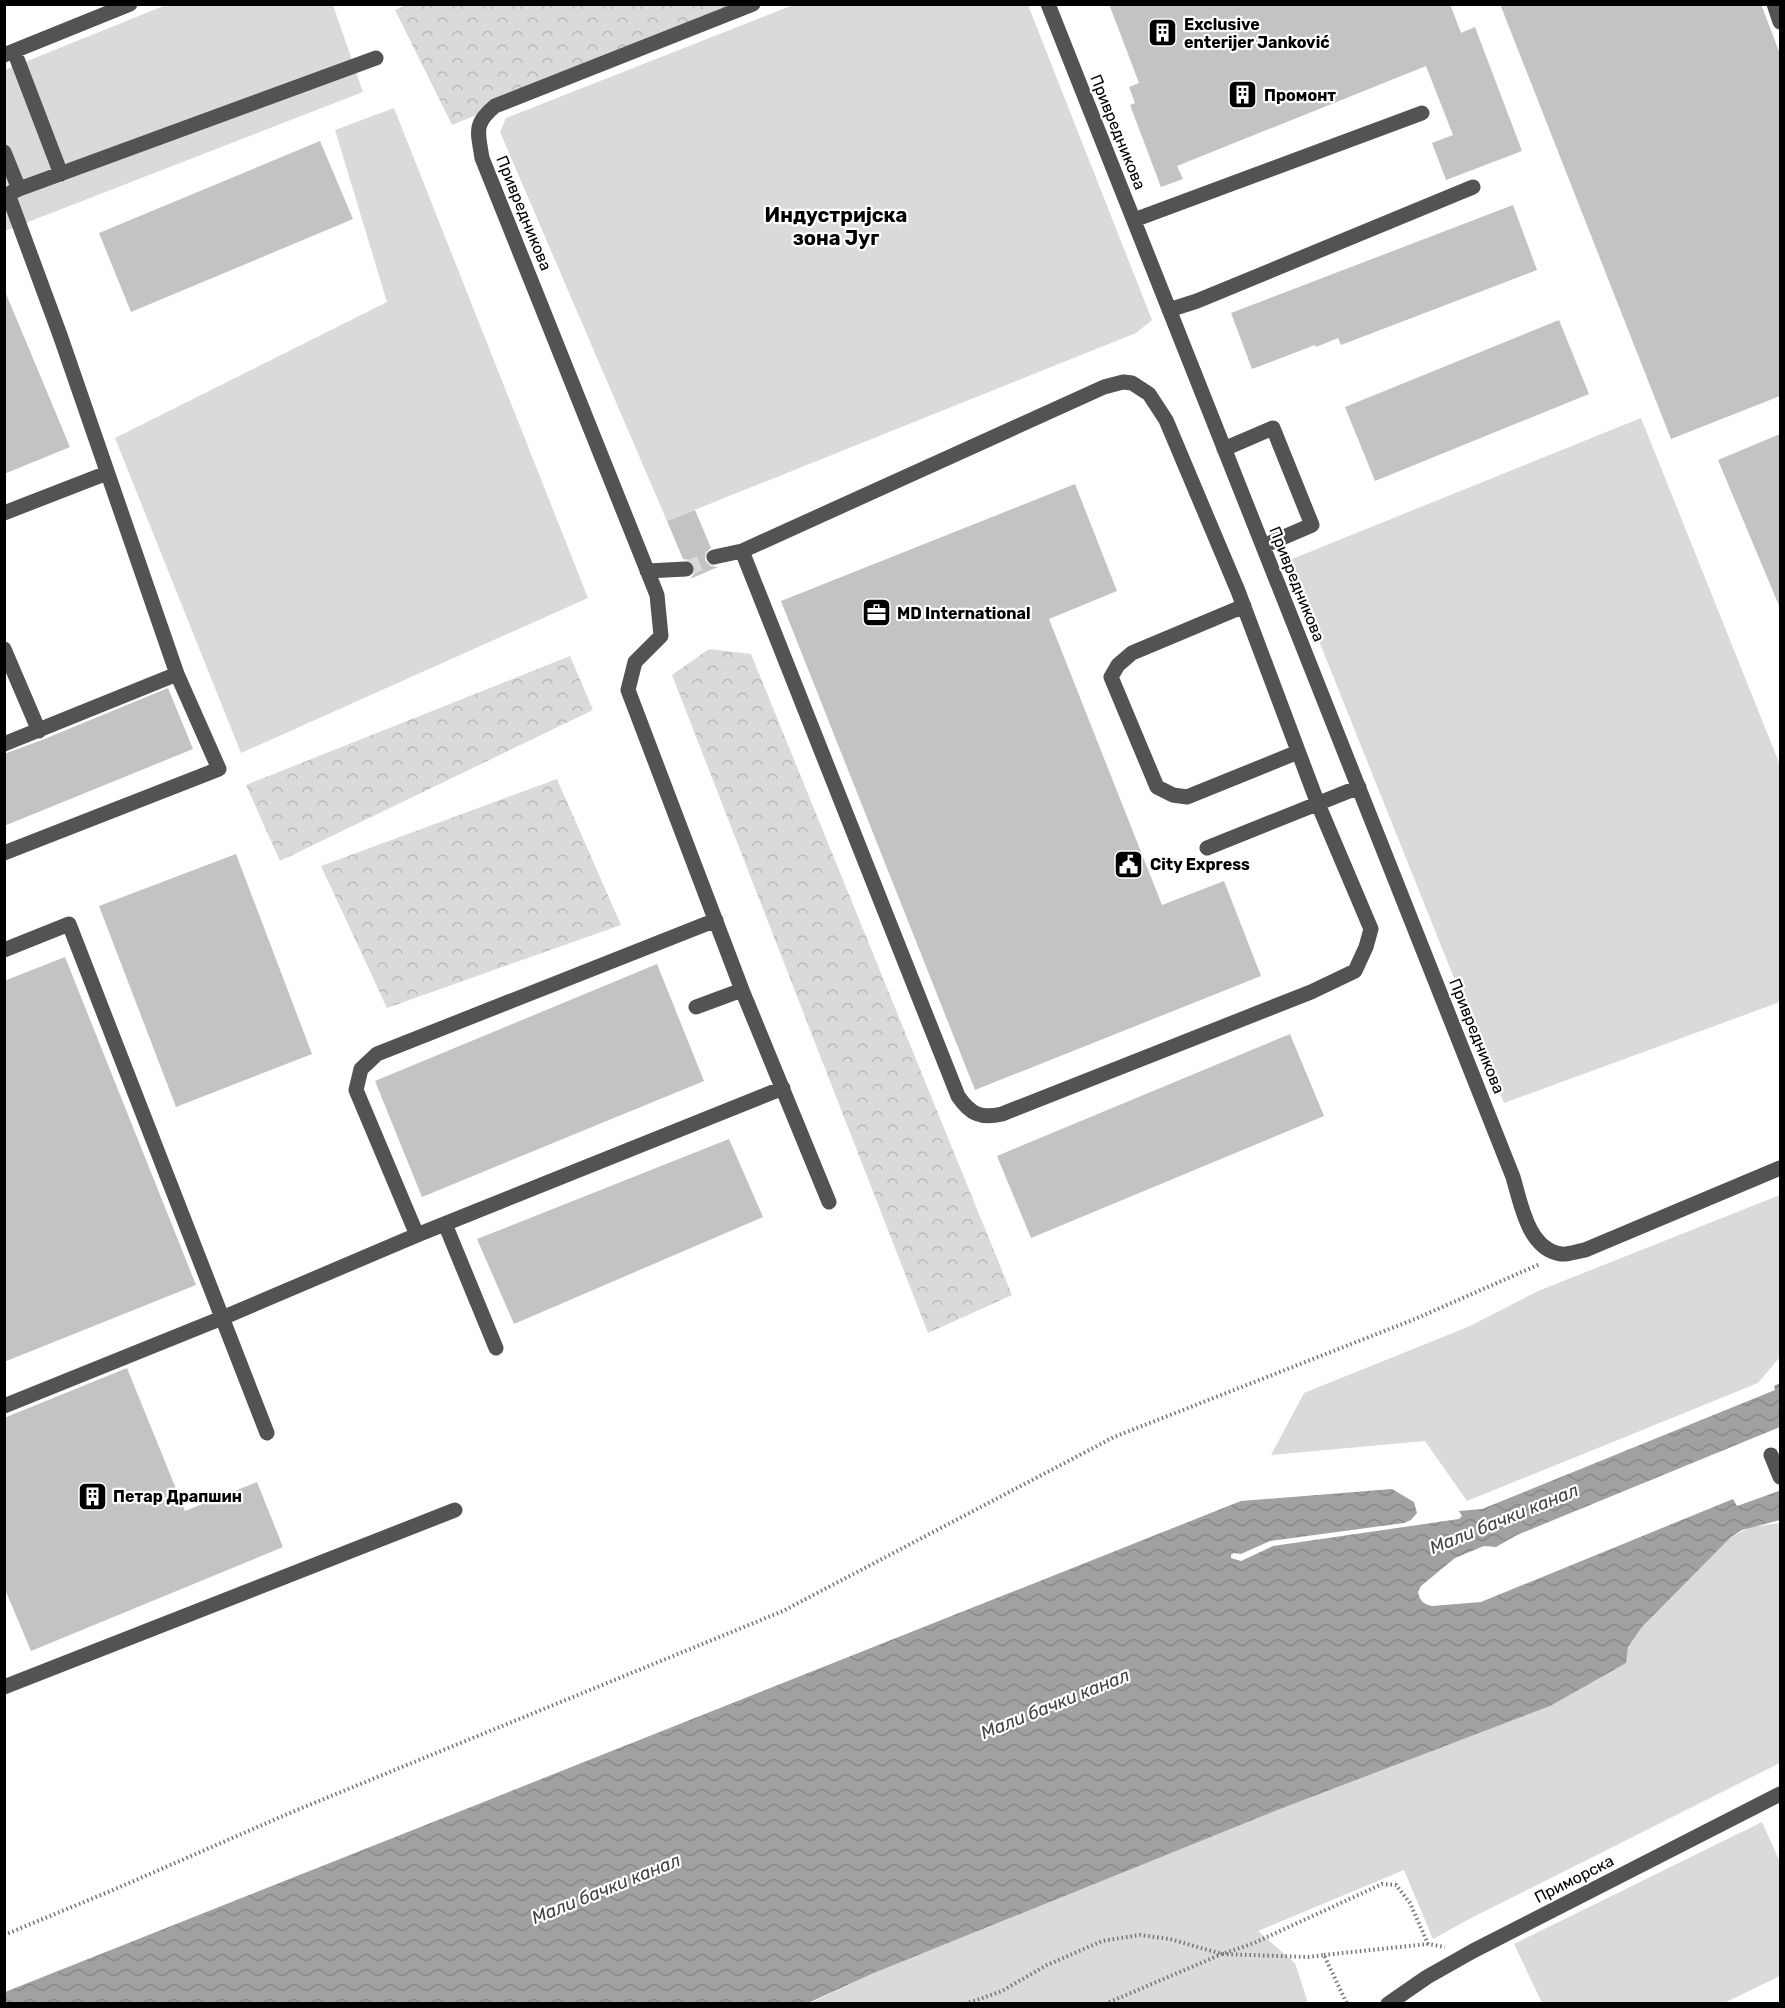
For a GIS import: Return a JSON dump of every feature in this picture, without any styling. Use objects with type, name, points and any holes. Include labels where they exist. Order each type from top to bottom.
[{"type":"street","points":[[61,174],[9,53],[130,4]]},
{"type":"street","name":"Привредникова","points":[[716,921],[628,690],[635,662],[661,636],[657,595],[482,158],[478,133],[482,117],[495,106],[753,4]]},
{"type":"street","name":"Привредникова","points":[[1048,4],[1513,1177],[1526,1218],[1536,1238],[1546,1249],[1563,1254]]},
{"type":"street","points":[[1774,4],[1780,22]]},
{"type":"street","points":[[10,193],[376,58]]},
{"type":"street","points":[[1134,220],[1422,113]]},
{"type":"street","points":[[4,152],[10,193],[177,674],[219,769],[4,853]]},
{"type":"street","points":[[1169,310],[1197,302],[1473,187]]},
{"type":"street","points":[[714,557],[742,551],[1104,387],[1123,382],[1132,383],[1149,394],[1166,420],[1244,606],[1318,804],[1371,929],[1355,971],[1311,992],[1002,1114],[987,1118],[966,1109],[958,1096],[742,551]]},
{"type":"street","points":[[1224,449],[1273,428],[1312,525],[1263,546]]},
{"type":"street","points":[[4,513],[107,473]]},
{"type":"street","points":[[648,571],[686,569]]},
{"type":"street","points":[[1244,606],[1132,653],[1118,665],[1111,677],[1157,787],[1173,795],[1187,797],[1298,752]]},
{"type":"street","points":[[4,650],[39,731]]},
{"type":"street","points":[[4,744],[177,674]]},
{"type":"street","points":[[1207,848],[1359,788]]},
{"type":"street","points":[[417,1235],[356,1090],[361,1069],[377,1054],[716,921],[829,1202]]},
{"type":"street","points":[[4,950],[69,924],[267,1433]]},
{"type":"street","points":[[696,1007],[742,990]]},
{"type":"street","points":[[4,1406],[222,1318],[417,1235],[783,1088]]},
{"type":"street","points":[[1563,1254],[1585,1250],[1780,1168]]},
{"type":"street","points":[[444,1224],[496,1348]]},
{"type":"street","points":[[1771,1455],[1780,1477]]},
{"type":"street","points":[[4,1687],[456,1510]]},
{"type":"street","name":"Приморска","points":[[1388,2004],[1427,1977],[1473,1951],[1780,1794]]},
{"type":"path","points":[[4,1935],[114,1890],[292,1812],[783,1611],[1114,1437],[1415,1319],[1563,1254]]},
{"type":"path","points":[[1105,2004],[1222,1954],[1254,1943],[1382,1884],[1395,1885],[1410,1903],[1428,1944]]},
{"type":"path","points":[[965,2004],[1002,1991],[1047,1965],[1102,1941],[1140,1935],[1170,1939],[1222,1954],[1308,1957],[1428,1944],[1473,1951]]},
{"type":"path","points":[[1324,1955],[1347,2004]]},
{"type":"green space","points":[[409,4],[749,5],[452,125],[395,10]]},
{"type":"green space","points":[[166,5],[333,5],[363,92],[5,231],[5,70]]},
{"type":"green space","points":[[793,5],[1028,5],[1152,320],[1136,333],[667,521],[500,132],[506,118]]},
{"type":"green space","points":[[394,108],[588,598],[241,753],[115,438],[387,302],[335,130]]},
{"type":"green space","points":[[1641,418],[1780,765],[1780,1002],[1504,1103],[1287,561]]},
{"type":"green space","points":[[709,649],[751,654],[1012,1295],[928,1333],[672,675]]},
{"type":"green space","points":[[570,656],[593,710],[280,861],[246,785]]},
{"type":"green space","points":[[557,779],[621,925],[387,1008],[321,866]]},
{"type":"green space","points":[[1780,1195],[1780,1357],[1758,1383],[1467,1501],[1425,1441],[1271,1455],[1304,1393],[1470,1326],[1538,1291]]},
{"type":"green space","points":[[1780,1523],[1780,1763],[1433,1939],[1404,1870],[1258,1931],[1295,1963],[1308,2003],[808,2004],[874,1973],[1275,1811],[1550,1706],[1628,1647],[1642,1627],[1731,1537],[1751,1527]]},
{"type":"green space","points":[[1762,1822],[1780,1862],[1780,1976],[1724,2003],[1542,2003],[1514,1944]]},
{"type":"water","name":"Мали бачки канал","points":[[1780,1383],[1780,1427],[1517,1535],[1496,1547],[1484,1546],[1455,1558],[1421,1586],[1418,1592],[1422,1602],[1432,1606],[1481,1602],[1733,1499],[1737,1506],[1779,1491],[1780,1520],[1742,1530],[1731,1537],[1642,1627],[1628,1647],[1626,1663],[1550,1706],[1275,1811],[874,1973],[808,2003],[5,2003],[5,1992],[1241,1501],[1392,1489],[1414,1502],[1417,1513],[1411,1520],[1404,1523],[1270,1541],[1241,1554],[1231,1555],[1231,1558],[1241,1561],[1273,1546],[1459,1519],[1462,1516],[1459,1511],[1482,1509],[1775,1390],[1774,1386]]},
{"type":"building","name":"Промонт","points":[[1109,4],[1450,4],[1461,33],[1475,27],[1522,151],[1446,180],[1432,143],[1453,135],[1426,66],[1177,166],[1183,179],[1161,187],[1130,105],[1135,103],[1129,87],[1139,83]]},
{"type":"building","points":[[1500,4],[1761,4],[1780,54],[1780,396],[1671,439]]},
{"type":"building","points":[[320,141],[353,219],[131,312],[99,233]]},
{"type":"building","points":[[1513,205],[1537,270],[1341,345],[1338,338],[1252,369],[1231,313]]},
{"type":"building","points":[[4,289],[70,447],[4,474]]},
{"type":"building","points":[[1559,320],[1589,394],[1375,481],[1345,407]]},
{"type":"building","points":[[1780,434],[1780,608],[1718,460]]},
{"type":"building","points":[[1075,484],[1117,591],[1049,619],[1162,905],[1224,881],[1261,976],[975,1090],[781,601]]},
{"type":"building","points":[[695,510],[711,548],[705,553],[705,560],[710,566],[718,567],[690,579],[695,573],[694,564],[690,560],[683,559],[667,521]]},
{"type":"building","points":[[168,688],[193,749],[4,826],[4,754]]},
{"type":"building","points":[[236,854],[312,1054],[176,1107],[99,906]]},
{"type":"building","points":[[65,957],[196,1285],[4,1362],[4,981]]},
{"type":"building","points":[[657,964],[704,1081],[422,1197],[375,1081]]},
{"type":"building","points":[[1290,1034],[1324,1116],[1031,1238],[997,1156]]},
{"type":"building","points":[[729,1139],[763,1217],[514,1324],[477,1239]]},
{"type":"building","name":"Петар Драпшин","points":[[127,1368],[185,1511],[257,1482],[283,1547],[31,1651],[4,1587],[4,1418]]},
{"type":"tunnel","points":[[686,569],[714,557]]},
{"type":"place","name":"Exclusive enterijer Janković","points":[[1163,33]]},
{"type":"place","name":"Промонт","points":[[1243,95]]},
{"type":"place","name":"MD International","points":[[876,613]]},
{"type":"place","name":"City Express","points":[[1129,864]]},
{"type":"place","name":"Петар Драпшин","points":[[92,1496]]},
{"type":"district","name":"Индустријска зона Југ","points":[[836,226]]}]
